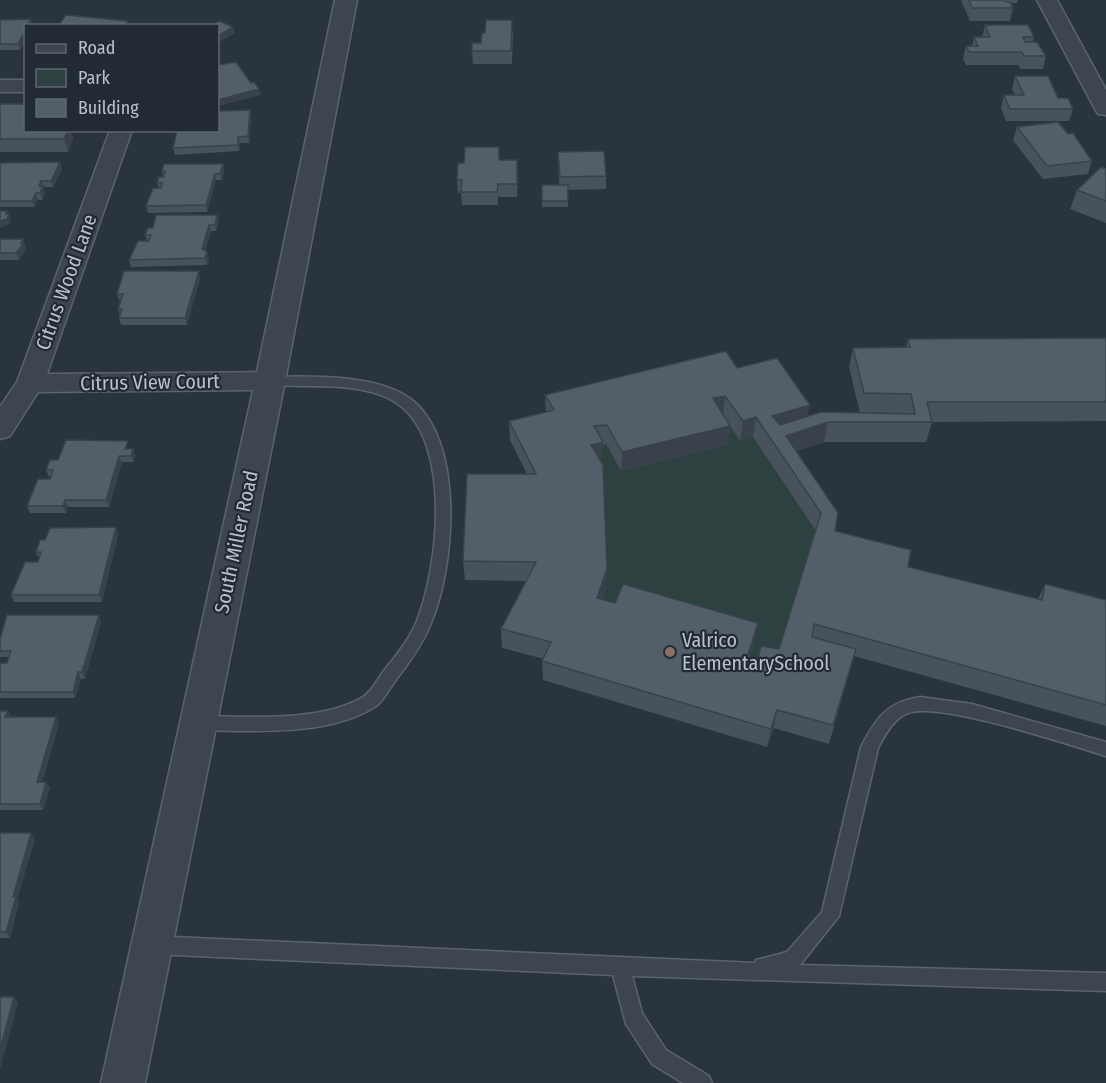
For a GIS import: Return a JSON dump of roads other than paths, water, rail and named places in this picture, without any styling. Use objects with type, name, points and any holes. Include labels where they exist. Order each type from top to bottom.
[{"type":"street","name":"South Miller Road","points":[[123,1083],[270,381],[346,0]]},
{"type":"street","points":[[1047,0],[1106,110]]},
{"type":"street","points":[[0,86],[24,86]]},
{"type":"street","name":"Citrus Wood Lane","points":[[0,429],[30,383],[120,132]]},
{"type":"street","name":"Citrus View Court","points":[[30,383],[270,381]]},
{"type":"lane","points":[[198,723],[297,722],[338,716],[371,701],[397,668],[424,623],[437,573],[444,493],[437,456],[414,410],[398,397],[364,386],[308,381],[270,381]]},
{"type":"lane","points":[[737,972],[792,960],[830,916],[870,747],[884,722],[907,705],[949,705],[1106,749]]},
{"type":"lane","points":[[151,945],[737,972],[1106,982]]},
{"type":"lane","points":[[620,966],[633,1017],[659,1057],[702,1083]]},
{"type":"place","name":"Valrico ElementarySchool","points":[[670,652]]}]
